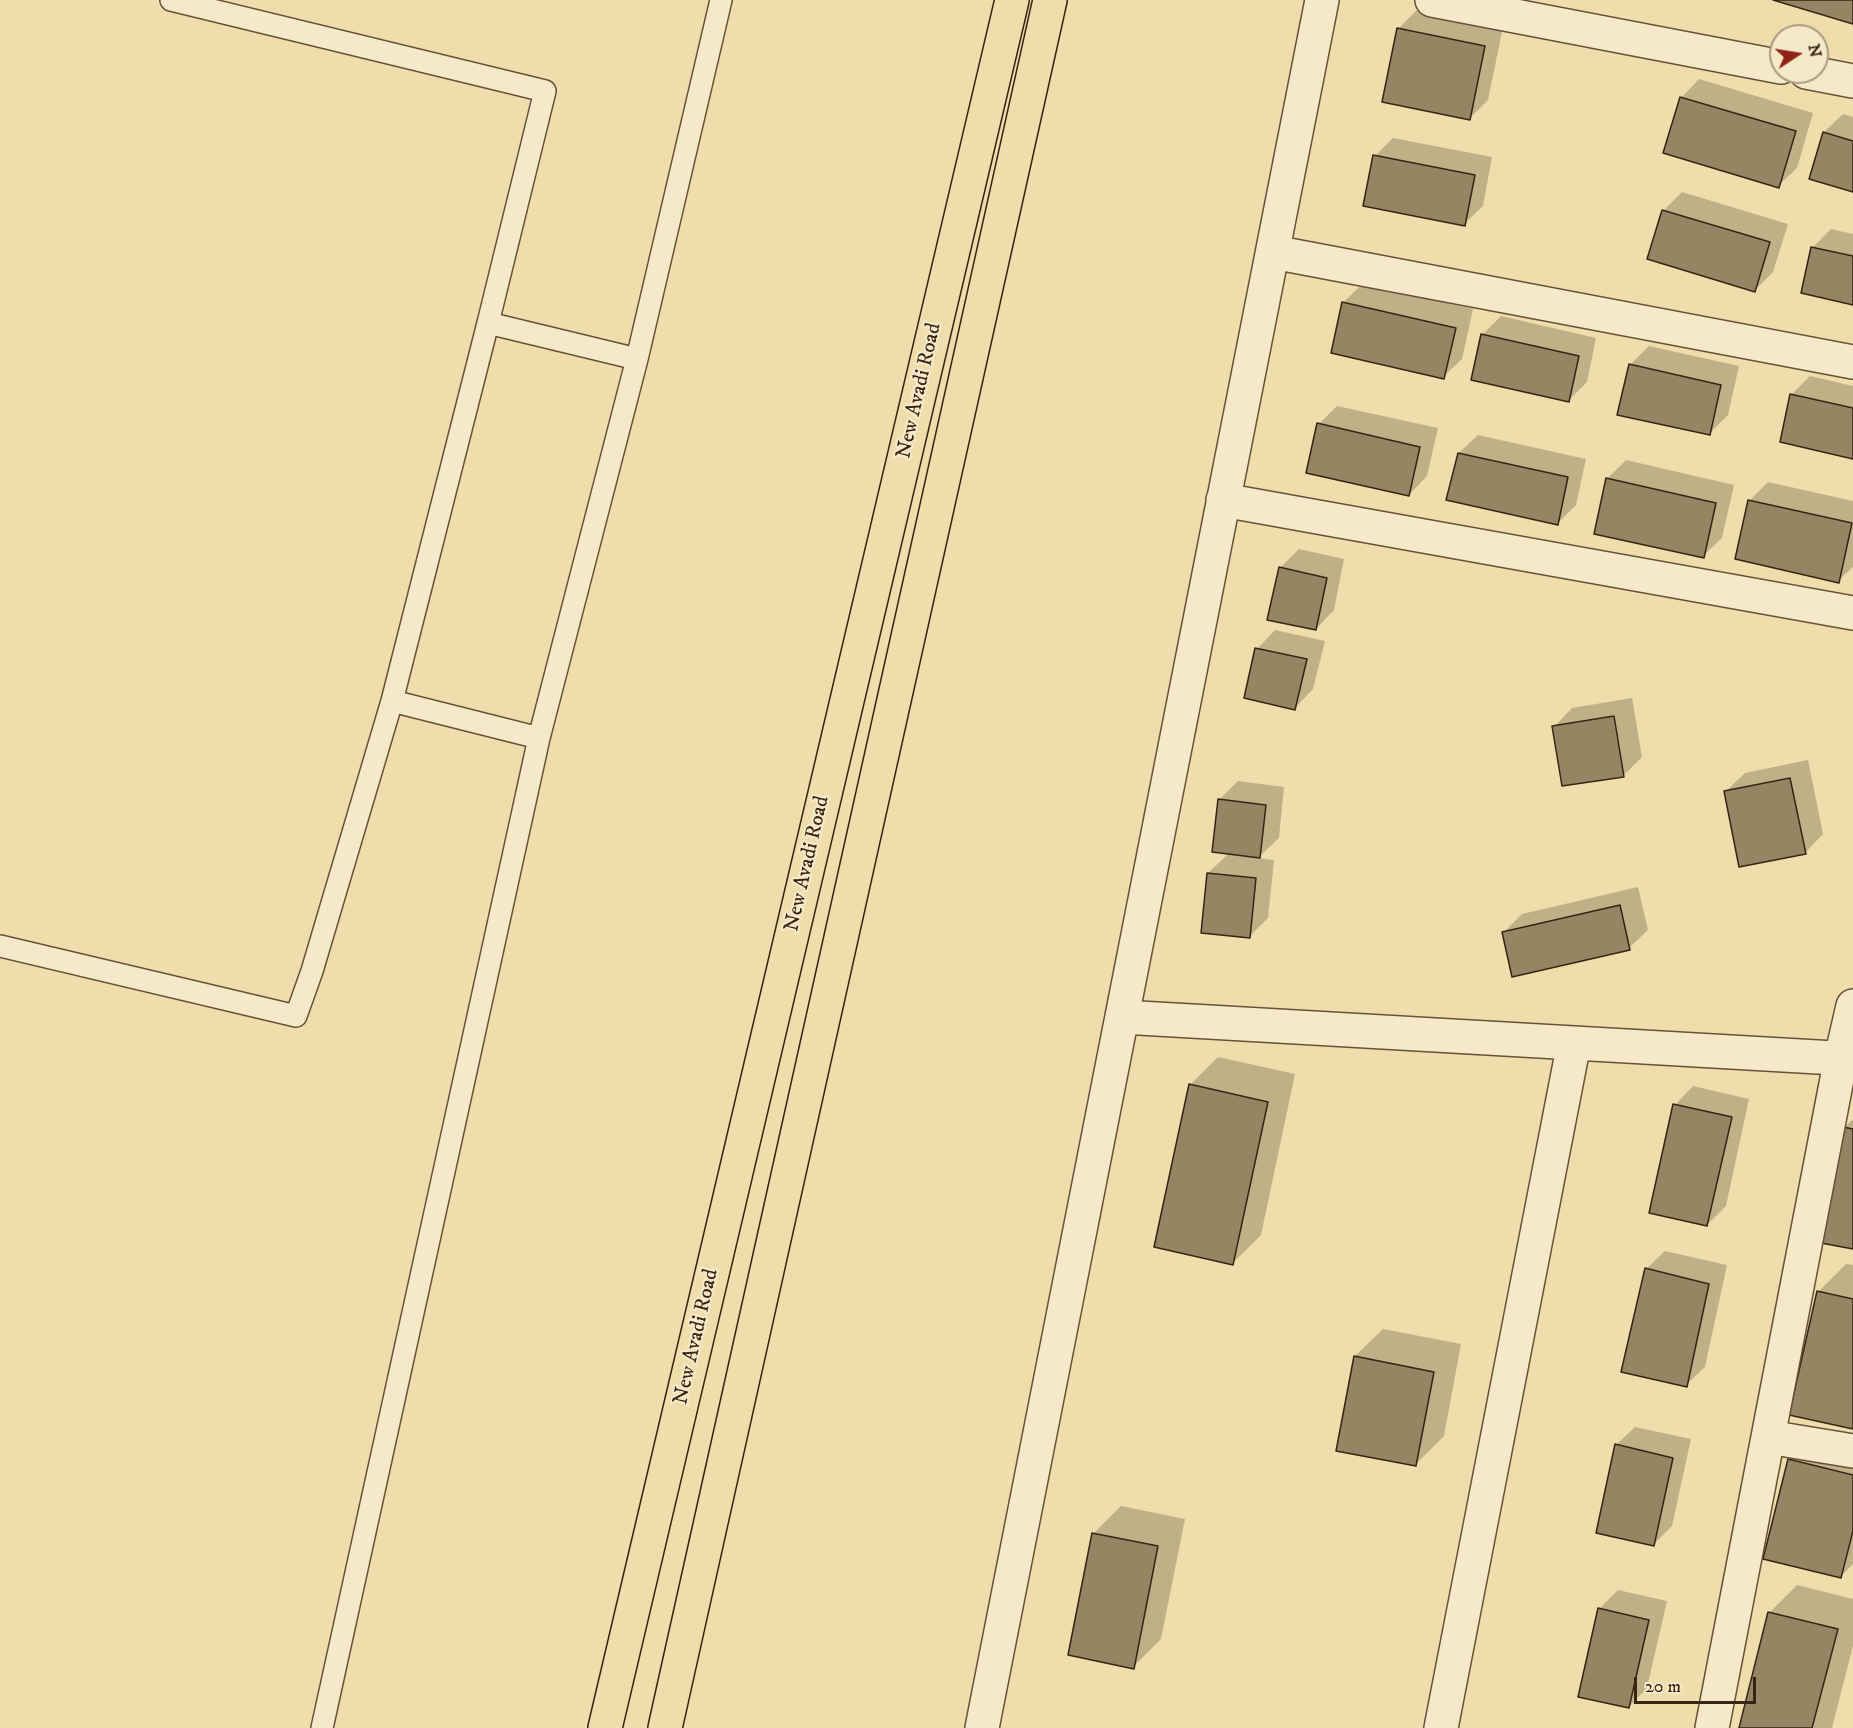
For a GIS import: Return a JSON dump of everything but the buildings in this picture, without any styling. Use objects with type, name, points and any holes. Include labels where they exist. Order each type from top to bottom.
[{"type":"main road","name":"New Avadi Road","points":[[605,1728],[1012,0]]},
{"type":"main road","name":"New Avadi Road","points":[[664,1728],[1050,0]]},
{"type":"street","points":[[982,1728],[1322,0]]},
{"type":"street","points":[[1432,0],[1769,65]]},
{"type":"street","points":[[1829,76],[1853,81]]},
{"type":"street","points":[[1273,252],[1853,362]]},
{"type":"street","points":[[1223,500],[1853,613]]},
{"type":"street","points":[[1712,1728],[1768,1437],[1847,1059],[1853,1006]]},
{"type":"street","points":[[1122,1017],[1847,1059]]},
{"type":"street","points":[[1441,1728],[1574,1043]]},
{"type":"street","points":[[1768,1437],[1853,1451]]},
{"type":"lane","points":[[0,946],[296,1016],[316,960],[392,701],[545,91],[171,0]]},
{"type":"lane","points":[[322,1728],[539,738],[637,359],[721,0]]},
{"type":"lane","points":[[488,323],[637,359]]},
{"type":"lane","points":[[392,701],[539,738]]}]
